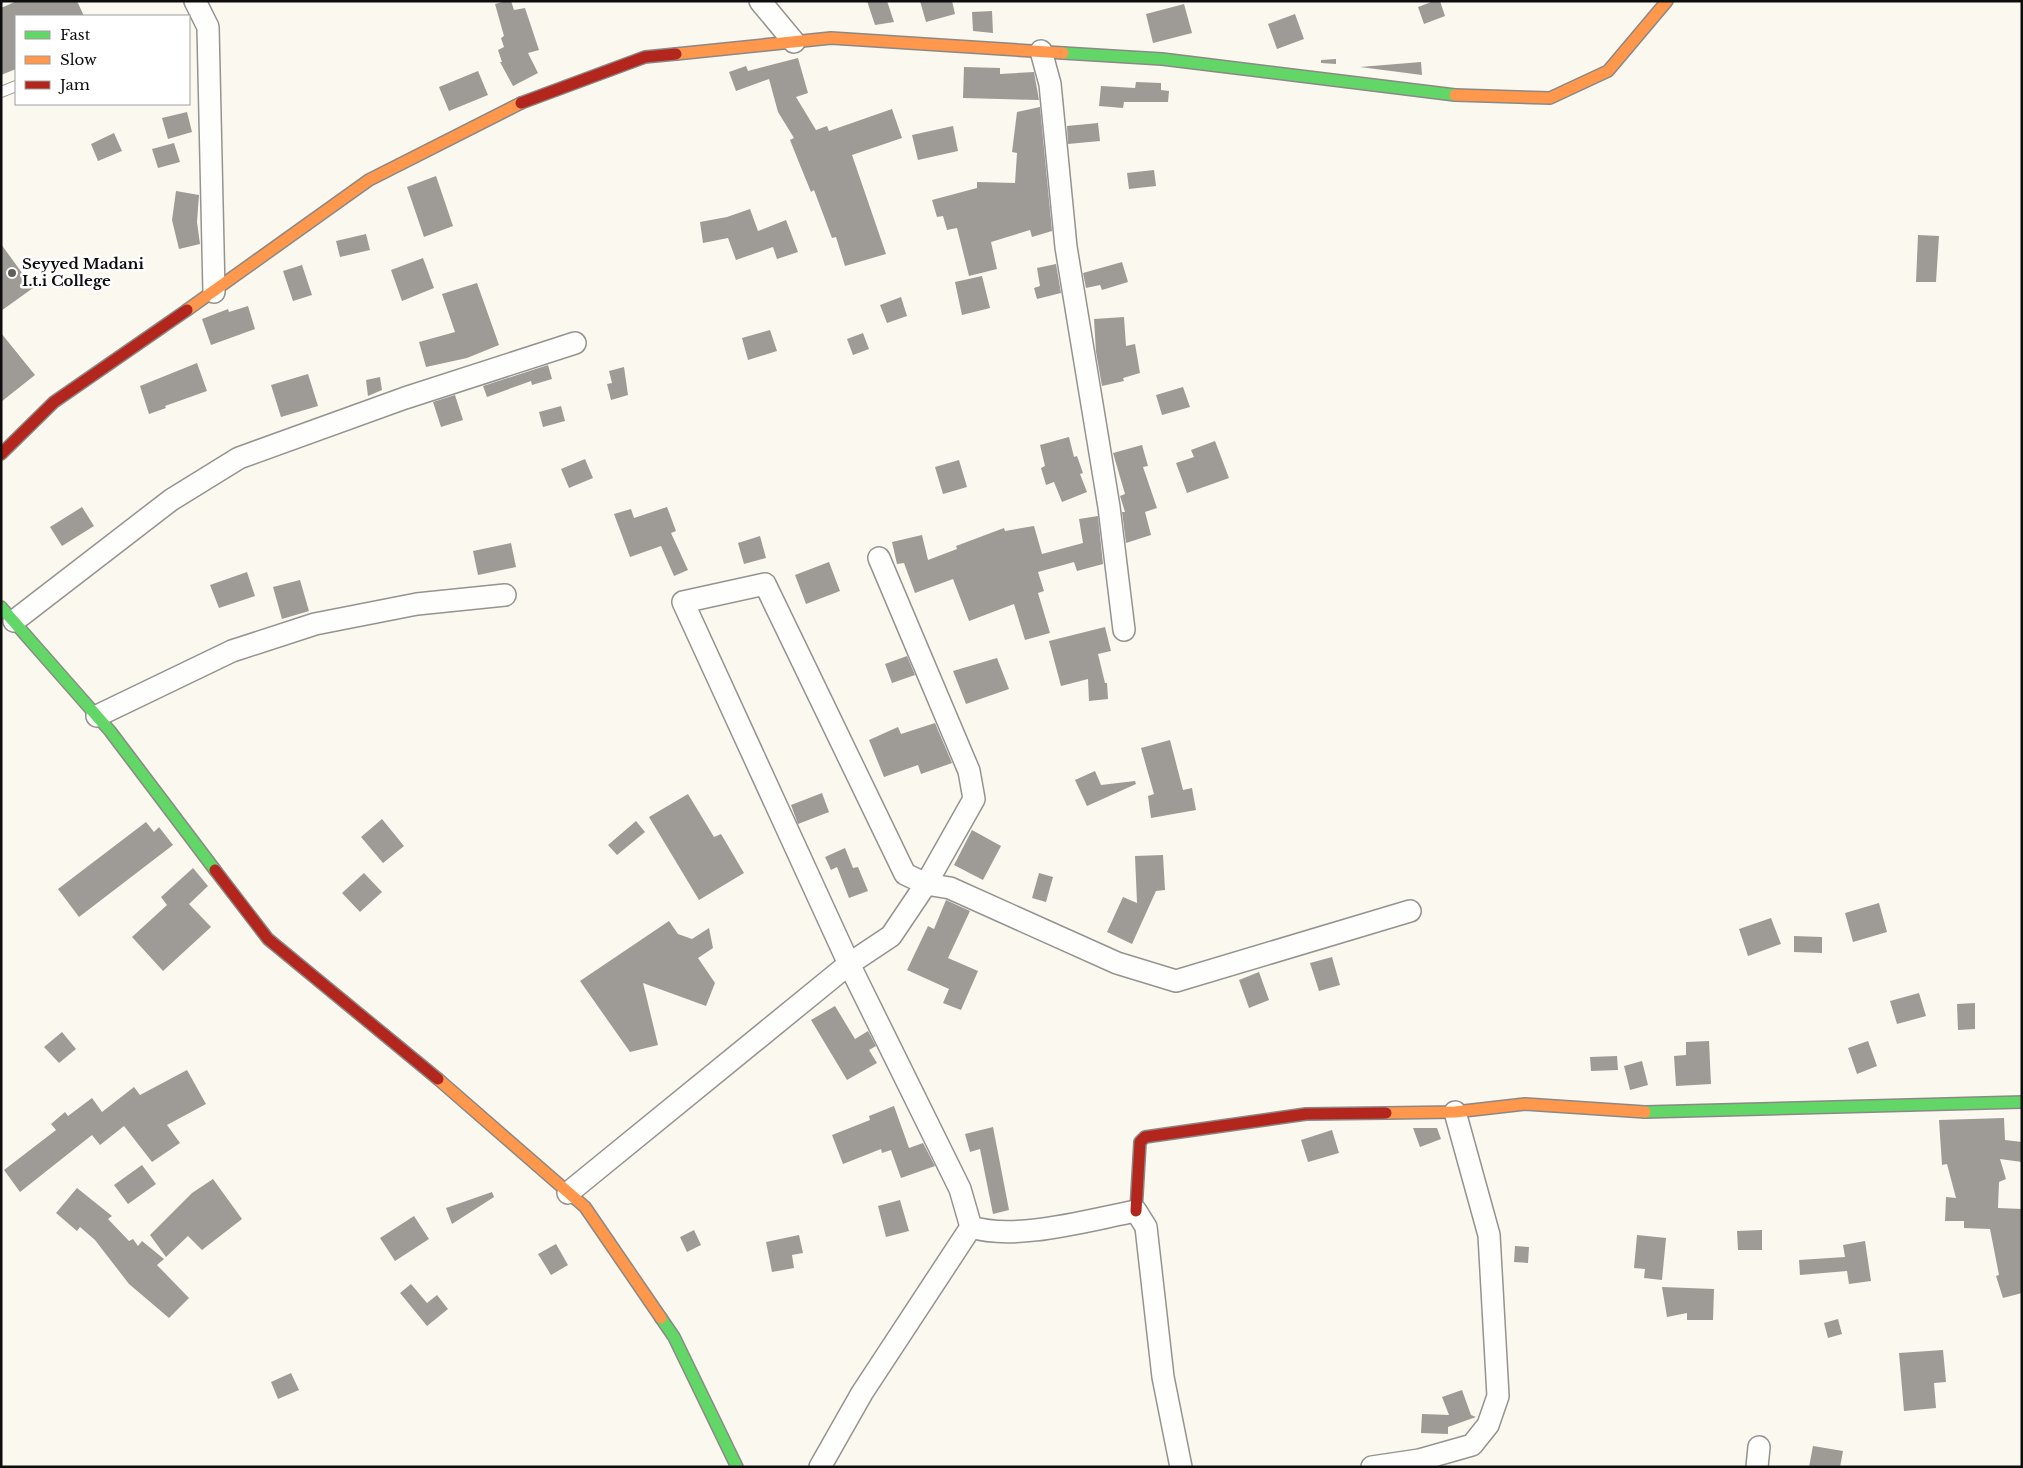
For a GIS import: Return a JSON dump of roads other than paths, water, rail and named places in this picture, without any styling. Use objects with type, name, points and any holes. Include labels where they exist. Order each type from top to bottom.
[{"type":"street","points":[[195,1],[208,28],[214,292]]},
{"type":"street","points":[[760,1],[794,42]]},
{"type":"street","points":[[1,454],[54,402],[214,292],[369,180],[516,105],[645,57],[831,38],[1162,59],[1466,96],[1550,98],[1608,71],[1667,1]]},
{"type":"street","points":[[1041,52],[1050,84],[1066,247],[1109,507],[1124,630]]},
{"type":"street","points":[[575,344],[405,398],[239,458],[171,500],[8,614],[97,716],[268,939],[425,1068],[585,1207],[674,1337],[737,1467]]},
{"type":"street","points":[[568,1192],[849,964],[892,936],[926,884],[974,799],[969,770],[878,558]]},
{"type":"street","points":[[820,1467],[862,1394],[971,1227],[960,1189],[849,964],[683,602],[765,584],[904,874],[926,884],[950,888],[1117,963],[1176,982],[1410,911]]},
{"type":"street","points":[[97,716],[232,651],[315,624],[417,604],[505,595]]},
{"type":"street","points":[[1182,1467],[1163,1378],[1146,1227],[1136,1211],[1140,1142],[1145,1137],[1306,1114],[1455,1112],[1524,1104],[1652,1112],[2022,1102]]},
{"type":"street","points":[[1372,1467],[1419,1460],[1472,1445],[1488,1425],[1498,1396],[1489,1235],[1455,1112]]},
{"type":"street","points":[[971,1227],[988,1232],[1027,1231],[1136,1211]]},
{"type":"lane","points":[[1,92],[15,86]]},
{"type":"place","name":"Seyyed Madani I.t.i College","points":[[12,273]]}]
